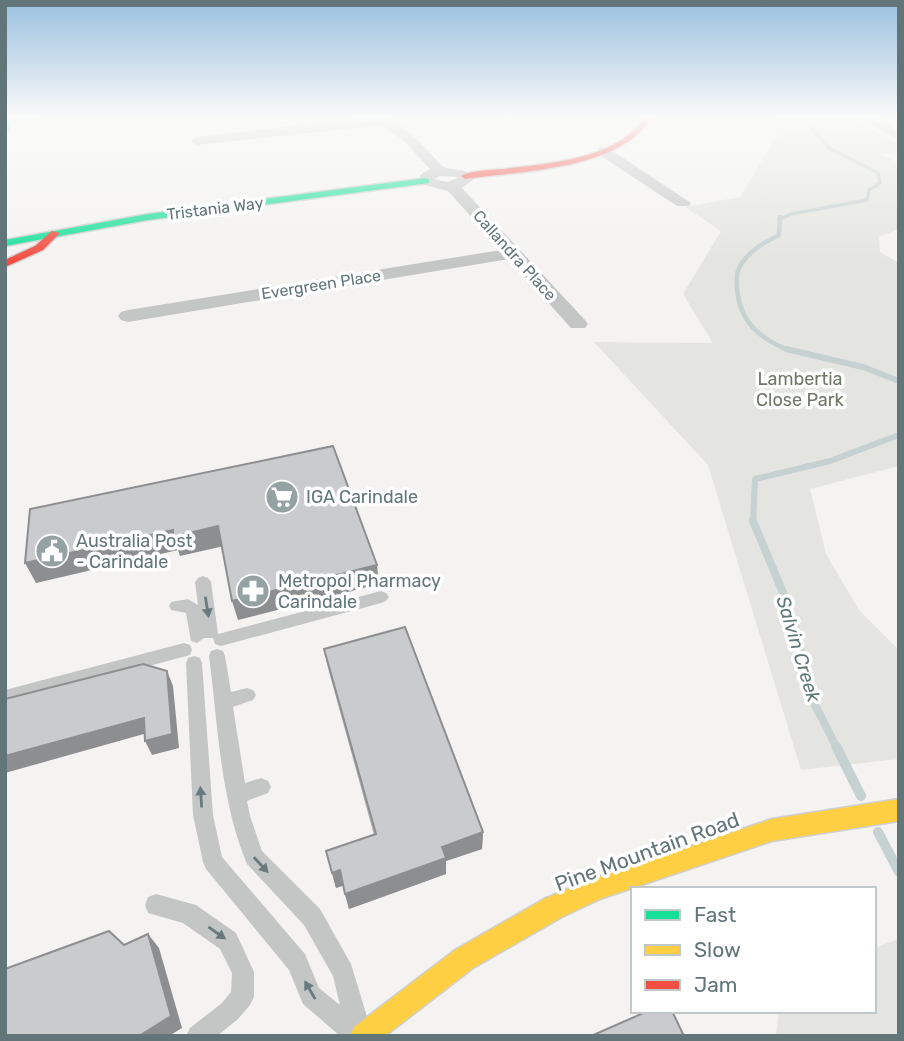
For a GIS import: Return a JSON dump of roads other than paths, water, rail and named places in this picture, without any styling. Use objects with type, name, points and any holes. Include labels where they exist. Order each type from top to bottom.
[{"type":"street","points":[[426,166],[432,176],[454,171],[459,181],[536,166]]},
{"type":"street","points":[[625,166],[683,203]]},
{"type":"street","name":"Tristania Way","points":[[5,243],[148,216],[432,176]]},
{"type":"street","name":"Callandra Place","points":[[459,181],[514,253],[578,324]]},
{"type":"street","points":[[5,264],[39,248],[55,233]]},
{"type":"street","name":"Evergreen Place","points":[[128,316],[514,253]]},
{"type":"street","name":"Pine Mountain Road","points":[[361,1036],[464,959],[552,908],[620,880],[772,830],[899,810]]},
{"type":"lane","points":[[203,582],[240,816],[254,857],[312,916],[343,972],[361,1036]]},
{"type":"lane","points":[[211,641],[381,597]]},
{"type":"lane","points":[[177,606],[188,605],[194,610],[211,641]]},
{"type":"lane","points":[[5,698],[189,656],[203,816],[214,862],[297,962],[311,996],[361,1036]]},
{"type":"lane","points":[[223,702],[247,695]]},
{"type":"lane","points":[[237,795],[261,787]]},
{"type":"lane","points":[[156,905],[188,914],[228,941],[243,972],[242,997],[230,1011],[198,1036]]},
{"type":"waterway","name":"Salvin Creek","points":[[780,219],[791,214],[867,200],[869,190],[880,183],[878,173],[863,166]]},
{"type":"waterway","name":"Salvin Creek","points":[[780,217],[779,235],[755,249],[741,265],[737,275],[737,288],[742,310],[753,328],[787,349]]},
{"type":"waterway","name":"Salvin Creek","points":[[787,349],[863,367],[899,381]]},
{"type":"waterway","name":"Salvin Creek","points":[[787,349],[791,351]]},
{"type":"waterway","name":"Salvin Creek","points":[[753,521],[755,479],[830,461],[899,435]]},
{"type":"waterway","name":"Salvin Creek","points":[[753,521],[789,607],[815,705],[837,748]]},
{"type":"waterway","name":"Salvin Creek","points":[[837,748],[861,796]]},
{"type":"waterway","name":"Salvin Creek","points":[[878,832],[899,872]]},
{"type":"place","name":"IGA Carindale","points":[[282,497]]},
{"type":"place","name":"Australia Post - Carindale","points":[[52,551]]},
{"type":"place","name":"Metropol Pharmacy Carindale","points":[[253,591]]},
{"type":"park label","name":"Lambertia Close Park","points":[[800,389]]}]
